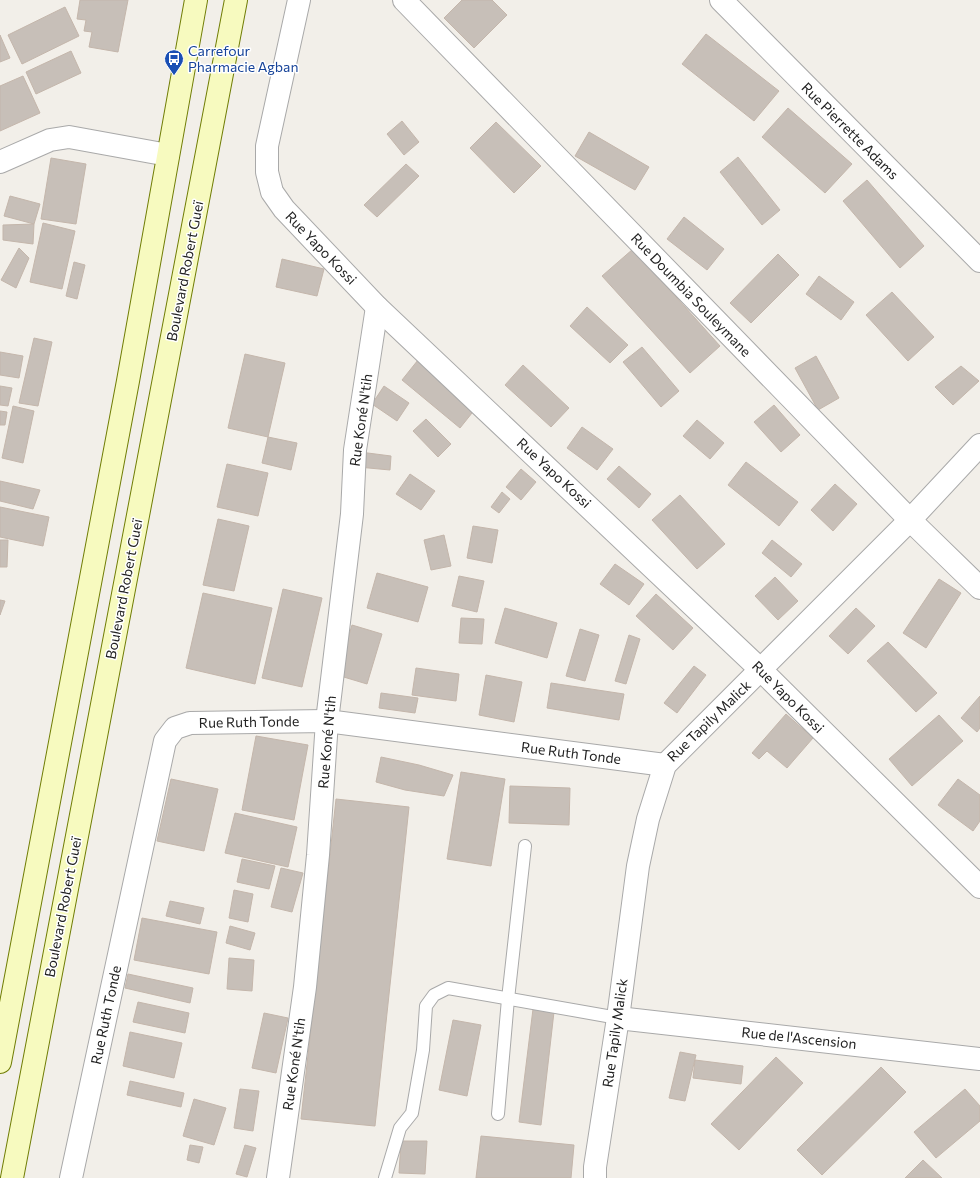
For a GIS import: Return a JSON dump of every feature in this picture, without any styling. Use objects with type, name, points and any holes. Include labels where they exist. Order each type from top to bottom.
[{"type":"main road","points":[[0,1062],[128,381],[196,0]]},
{"type":"main road","name":"Boulevard Robert Gueï","points":[[12,1178],[236,0]]},
{"type":"street","name":"Rue Yapo Kossi","points":[[299,0],[267,146],[267,172],[272,192],[284,209],[377,306],[761,670],[980,887]]},
{"type":"street","name":"Rue Doumbia Souleymane","points":[[404,0],[910,520],[980,588]]},
{"type":"street","name":"Rue Pierrette Adams","points":[[721,0],[980,261]]},
{"type":"street","points":[[0,162],[50,140],[69,137],[168,155]]},
{"type":"street","name":"Rue Koné N'tih","points":[[278,1178],[305,987],[318,855],[327,722],[352,514],[355,450],[377,306]]},
{"type":"street","name":"Rue Tapily Malick","points":[[595,1178],[595,1166],[618,1018],[638,866],[648,819],[665,765],[910,520],[980,445]]},
{"type":"street","name":"Rue Ruth Tonde","points":[[71,1178],[165,741],[175,728],[190,723],[327,722],[665,765]]},
{"type":"street","name":"Rue de l'Ascension","points":[[618,1018],[980,1059]]},
{"type":"lane","points":[[498,1114],[508,999],[526,846]]},
{"type":"lane","points":[[385,1178],[400,1128],[412,1113],[423,1050],[426,1006],[434,995],[448,988],[618,1018]]},
{"type":"building","points":[[80,0],[128,0],[118,52],[89,47],[92,32],[84,31],[86,20],[77,19]]},
{"type":"building","points":[[462,0],[492,0],[507,15],[474,48],[444,18]]},
{"type":"building","points":[[65,7],[79,36],[22,64],[8,35]]},
{"type":"building","points":[[706,34],[779,91],[754,121],[682,64]]},
{"type":"building","points":[[0,35],[10,58],[0,62]]},
{"type":"building","points":[[71,51],[81,73],[36,94],[26,72]]},
{"type":"building","points":[[23,76],[40,113],[0,131],[0,86]]},
{"type":"building","points":[[788,108],[852,164],[825,193],[762,137]]},
{"type":"building","points":[[402,121],[419,142],[404,155],[387,134]]},
{"type":"building","points":[[496,122],[541,166],[514,193],[470,148]]},
{"type":"building","points":[[589,132],[649,167],[635,190],[575,156]]},
{"type":"building","points":[[738,157],[780,210],[762,225],[720,172]]},
{"type":"building","points":[[51,158],[86,164],[76,224],[41,219]]},
{"type":"building","points":[[406,164],[419,176],[377,217],[364,205]]},
{"type":"building","points":[[867,180],[924,246],[900,268],[843,201]]},
{"type":"building","points":[[10,196],[40,204],[34,224],[4,216]]},
{"type":"building","points":[[684,217],[724,249],[707,270],[667,239]]},
{"type":"building","points":[[43,223],[75,231],[62,289],[30,282]]},
{"type":"building","points":[[34,224],[33,244],[3,240],[3,225]]},
{"type":"building","points":[[19,248],[29,258],[16,288],[1,280]]},
{"type":"building","points":[[633,249],[720,346],[690,373],[602,276]]},
{"type":"building","points":[[778,254],[799,275],[751,323],[730,303]]},
{"type":"building","points":[[282,259],[324,269],[317,296],[276,287]]},
{"type":"building","points":[[74,262],[85,265],[77,299],[66,296]]},
{"type":"building","points":[[819,276],[854,302],[841,320],[806,294]]},
{"type":"building","points":[[892,292],[934,337],[908,361],[866,315]]},
{"type":"building","points":[[587,307],[628,345],[610,363],[570,326]]},
{"type":"building","points":[[34,338],[52,342],[38,406],[19,403]]},
{"type":"building","points":[[642,347],[679,391],[661,407],[623,362]]},
{"type":"building","points":[[0,352],[23,356],[19,378],[0,375]]},
{"type":"building","points":[[245,354],[285,363],[268,437],[228,428]]},
{"type":"building","points":[[816,356],[839,398],[818,410],[795,368]]},
{"type":"building","points":[[418,360],[476,408],[460,428],[402,380]]},
{"type":"building","points":[[523,365],[569,408],[551,427],[505,385]]},
{"type":"building","points":[[961,366],[979,381],[953,405],[935,387]]},
{"type":"building","points":[[0,386],[12,388],[8,406],[0,405]]},
{"type":"building","points":[[384,386],[409,403],[397,421],[372,404]]},
{"type":"building","points":[[774,405],[800,435],[781,452],[754,422]]},
{"type":"building","points":[[13,406],[34,411],[23,463],[2,458]]},
{"type":"building","points":[[0,411],[7,412],[5,425],[0,425]]},
{"type":"building","points":[[426,419],[451,444],[438,457],[413,431]]},
{"type":"building","points":[[697,420],[724,443],[710,459],[683,436]]},
{"type":"building","points":[[582,427],[613,449],[597,470],[567,448]]},
{"type":"building","points":[[268,437],[297,443],[291,470],[262,463]]},
{"type":"building","points":[[360,452],[391,456],[390,470],[358,467]]},
{"type":"building","points":[[746,462],[798,502],[779,526],[728,485]]},
{"type":"building","points":[[227,464],[268,473],[258,516],[217,507]]},
{"type":"building","points":[[619,466],[651,494],[639,508],[607,479]]},
{"type":"building","points":[[521,469],[536,482],[521,500],[506,487]]},
{"type":"building","points":[[410,474],[435,491],[421,510],[396,494]]},
{"type":"building","points":[[0,481],[40,490],[33,509],[0,501]]},
{"type":"building","points":[[835,484],[857,504],[833,531],[811,510]]},
{"type":"building","points":[[502,492],[510,499],[499,513],[491,507]]},
{"type":"building","points":[[680,495],[725,544],[697,569],[652,520]]},
{"type":"building","points":[[0,507],[49,517],[43,546],[0,537]]},
{"type":"building","points":[[218,519],[249,526],[234,591],[203,585]]},
{"type":"building","points":[[473,526],[498,530],[492,563],[467,558]]},
{"type":"building","points":[[444,535],[451,566],[431,570],[424,540]]},
{"type":"building","points":[[0,540],[8,540],[7,567],[0,567]]},
{"type":"building","points":[[772,540],[802,564],[791,577],[762,553]]},
{"type":"building","points":[[615,564],[644,584],[629,605],[600,584]]},
{"type":"building","points":[[377,573],[428,587],[418,622],[367,608]]},
{"type":"building","points":[[459,576],[484,581],[477,612],[452,606]]},
{"type":"building","points":[[775,577],[798,601],[778,620],[755,596]]},
{"type":"building","points":[[939,579],[961,593],[926,648],[903,633]]},
{"type":"building","points":[[283,589],[322,598],[302,687],[262,678]]},
{"type":"building","points":[[203,593],[272,608],[255,684],[186,668]]},
{"type":"building","points":[[656,594],[693,628],[673,650],[636,616]]},
{"type":"building","points":[[0,600],[5,601],[0,615]]},
{"type":"building","points":[[505,608],[557,623],[547,658],[495,643]]},
{"type":"building","points":[[856,608],[875,626],[848,654],[829,636]]},
{"type":"building","points":[[461,618],[484,619],[482,644],[459,643]]},
{"type":"building","points":[[352,625],[382,634],[367,684],[337,675]]},
{"type":"building","points":[[580,629],[599,635],[585,681],[566,676]]},
{"type":"building","points":[[629,635],[640,639],[626,684],[615,681]]},
{"type":"building","points":[[888,642],[937,693],[916,712],[867,661]]},
{"type":"building","points":[[694,666],[706,675],[677,713],[664,703]]},
{"type":"building","points":[[416,668],[459,674],[456,701],[412,695]]},
{"type":"building","points":[[486,675],[522,682],[514,722],[479,715]]},
{"type":"building","points":[[551,683],[624,694],[619,720],[547,708]]},
{"type":"building","points":[[381,693],[418,698],[415,713],[379,708]]},
{"type":"building","points":[[980,696],[980,728],[977,732],[961,718]]},
{"type":"building","points":[[786,714],[813,738],[787,768],[767,751],[759,759],[752,753]]},
{"type":"building","points":[[939,715],[963,741],[912,786],[889,759]]},
{"type":"building","points":[[256,736],[308,745],[294,820],[242,810]]},
{"type":"building","points":[[381,757],[419,765],[453,775],[444,796],[405,790],[376,782]]},
{"type":"building","points":[[461,772],[505,779],[491,866],[447,859]]},
{"type":"building","points":[[171,779],[218,789],[204,851],[157,841]]},
{"type":"building","points":[[958,779],[980,795],[980,821],[973,831],[938,805]]},
{"type":"building","points":[[510,786],[570,788],[569,825],[509,823]]},
{"type":"building","points":[[336,799],[409,807],[375,1126],[301,1119]]},
{"type":"building","points":[[235,813],[297,827],[288,867],[225,853]]},
{"type":"building","points":[[242,859],[275,866],[269,889],[237,882]]},
{"type":"building","points":[[281,868],[303,873],[292,912],[271,907]]},
{"type":"building","points":[[234,890],[253,894],[248,922],[229,918]]},
{"type":"building","points":[[170,901],[204,908],[200,924],[166,916]]},
{"type":"building","points":[[142,918],[217,932],[209,974],[134,960]]},
{"type":"building","points":[[230,926],[255,933],[250,950],[226,943]]},
{"type":"building","points":[[229,958],[254,960],[252,991],[227,989]]},
{"type":"building","points":[[128,974],[193,988],[190,1003],[125,988]]},
{"type":"building","points":[[138,1002],[189,1013],[185,1033],[133,1022]]},
{"type":"building","points":[[533,1009],[554,1012],[541,1125],[519,1122]]},
{"type":"building","points":[[264,1013],[288,1018],[276,1073],[252,1068]]},
{"type":"building","points":[[453,1020],[481,1025],[467,1096],[439,1090]]},
{"type":"building","points":[[130,1032],[182,1043],[174,1078],[123,1066]]},
{"type":"building","points":[[680,1052],[696,1055],[685,1101],[669,1098]]},
{"type":"building","points":[[776,1057],[803,1083],[739,1150],[711,1124]]},
{"type":"building","points":[[695,1060],[743,1066],[741,1084],[693,1078]]},
{"type":"building","points":[[881,1067],[906,1092],[822,1175],[797,1150]]},
{"type":"building","points":[[130,1081],[184,1093],[181,1107],[127,1095]]},
{"type":"building","points":[[240,1089],[259,1091],[253,1131],[234,1128]]},
{"type":"building","points":[[965,1089],[980,1106],[980,1121],[936,1158],[914,1132]]},
{"type":"building","points":[[194,1099],[226,1108],[214,1145],[183,1136]]},
{"type":"building","points":[[481,1136],[574,1145],[571,1178],[476,1178]]},
{"type":"building","points":[[401,1141],[427,1141],[425,1174],[399,1173]]},
{"type":"building","points":[[190,1145],[203,1147],[199,1163],[187,1160]]},
{"type":"building","points":[[245,1145],[256,1148],[247,1177],[236,1174]]},
{"type":"building","points":[[923,1160],[942,1178],[905,1178]]},
{"type":"place","name":"Carrefour Pharmacie Agban","points":[[174,76]]}]
